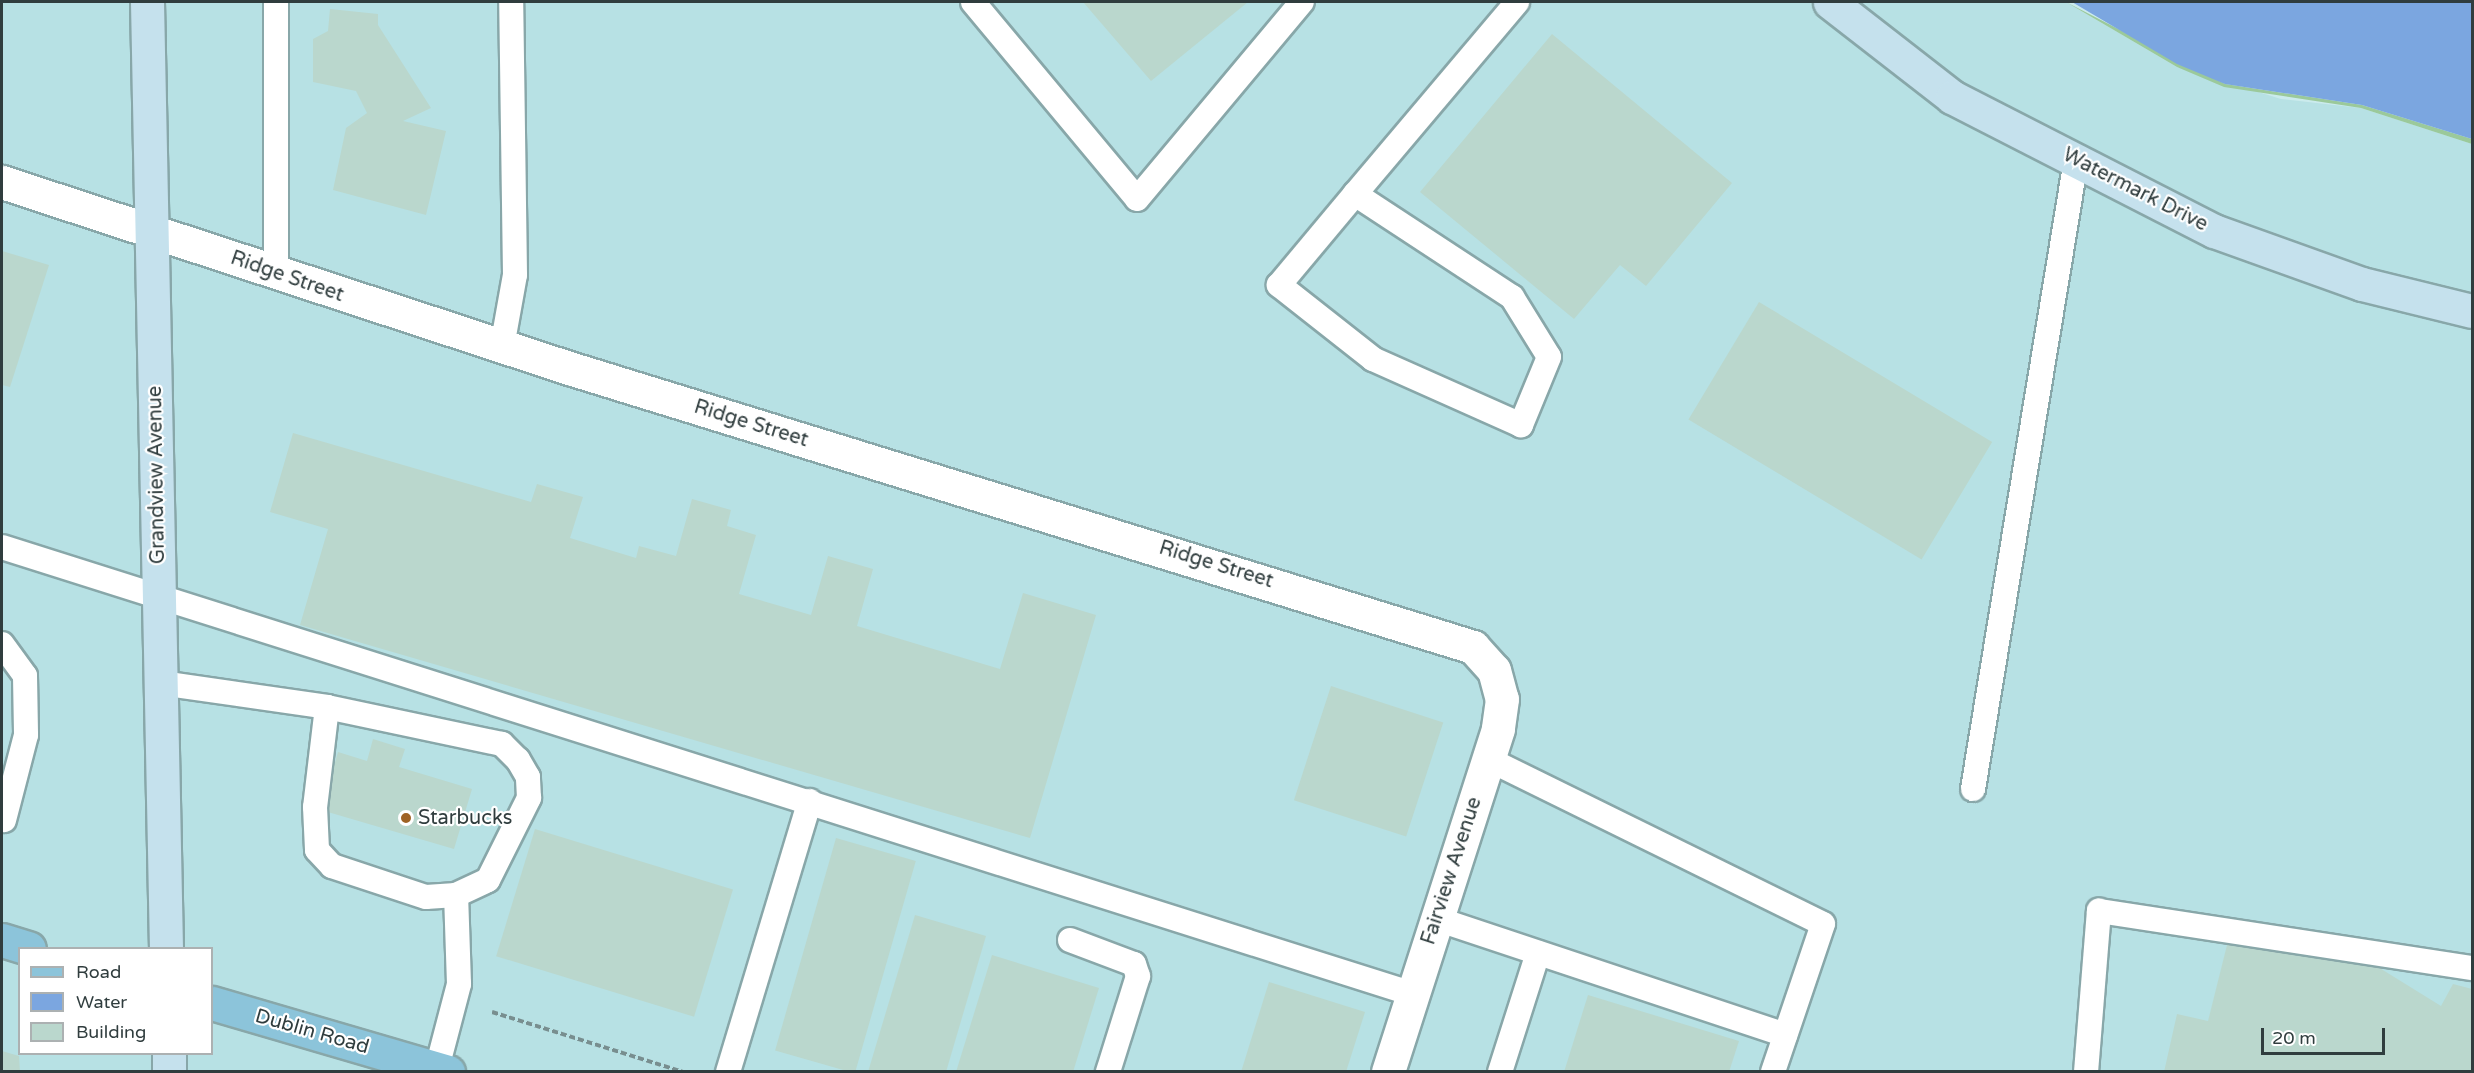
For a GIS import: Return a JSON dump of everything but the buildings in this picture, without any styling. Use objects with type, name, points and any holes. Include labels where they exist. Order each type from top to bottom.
[{"type":"main road","name":"Grandview Avenue","points":[[147,2],[166,947]]},
{"type":"main road","name":"Watermark Drive","points":[[1830,2],[1952,97],[2214,231],[2362,284],[2472,311]]},
{"type":"main road","points":[[2,940],[26,947]]},
{"type":"main road","name":"Dublin Road","points":[[213,1003],[374,1061],[443,1070]]},
{"type":"main road","points":[[169,1055],[169,1071]]},
{"type":"street","name":"Ridge Street","points":[[2,182],[153,229],[276,273],[502,346],[1445,637],[1473,648],[1494,670]]},
{"type":"street","name":"Fairview Avenue","points":[[1388,1071],[1488,759],[1502,699],[1494,670]]},
{"type":"lane","points":[[276,2],[276,273]]},
{"type":"lane","points":[[502,346],[515,275],[511,2]]},
{"type":"lane","points":[[973,2],[1137,199],[1302,2]]},
{"type":"lane","points":[[1355,194],[1512,297],[1549,357],[1521,425],[1373,359],[1279,285],[1355,194],[1517,2]]},
{"type":"lane","points":[[1973,789],[2076,160]]},
{"type":"lane","points":[[2,547],[159,592],[1413,994]]},
{"type":"lane","points":[[2,644],[25,676],[26,735],[4,820]]},
{"type":"lane","points":[[161,683],[327,707],[502,744],[518,760],[528,777],[529,798],[488,880],[456,895],[426,897],[332,866],[317,850],[315,795],[327,707]]},
{"type":"lane","points":[[1488,759],[1823,924],[1773,1071]]},
{"type":"lane","points":[[728,1071],[810,801]]},
{"type":"lane","points":[[443,1070],[459,984],[462,952],[456,895]]},
{"type":"lane","points":[[2086,1071],[2099,911],[2472,968]]},
{"type":"lane","points":[[1437,919],[1785,1035]]},
{"type":"lane","points":[[1070,940],[1134,964],[1138,976],[1108,1071]]},
{"type":"lane","points":[[1500,1071],[1538,953]]},
{"type":"path","points":[[492,1012],[683,1071]]},
{"type":"shaded area","points":[[2,2],[2066,2],[2177,67],[2281,99],[2361,108],[2472,144],[2472,1071],[2,1072]]},
{"type":"green space","points":[[2066,2],[2225,84],[2362,105],[2472,139],[2472,144],[2361,108],[2224,87],[2177,67]]},
{"type":"water","points":[[2072,2],[2472,2],[2472,139],[2362,105],[2225,84],[2177,64]]},
{"type":"place","name":"Starbucks","points":[[406,818]]}]
